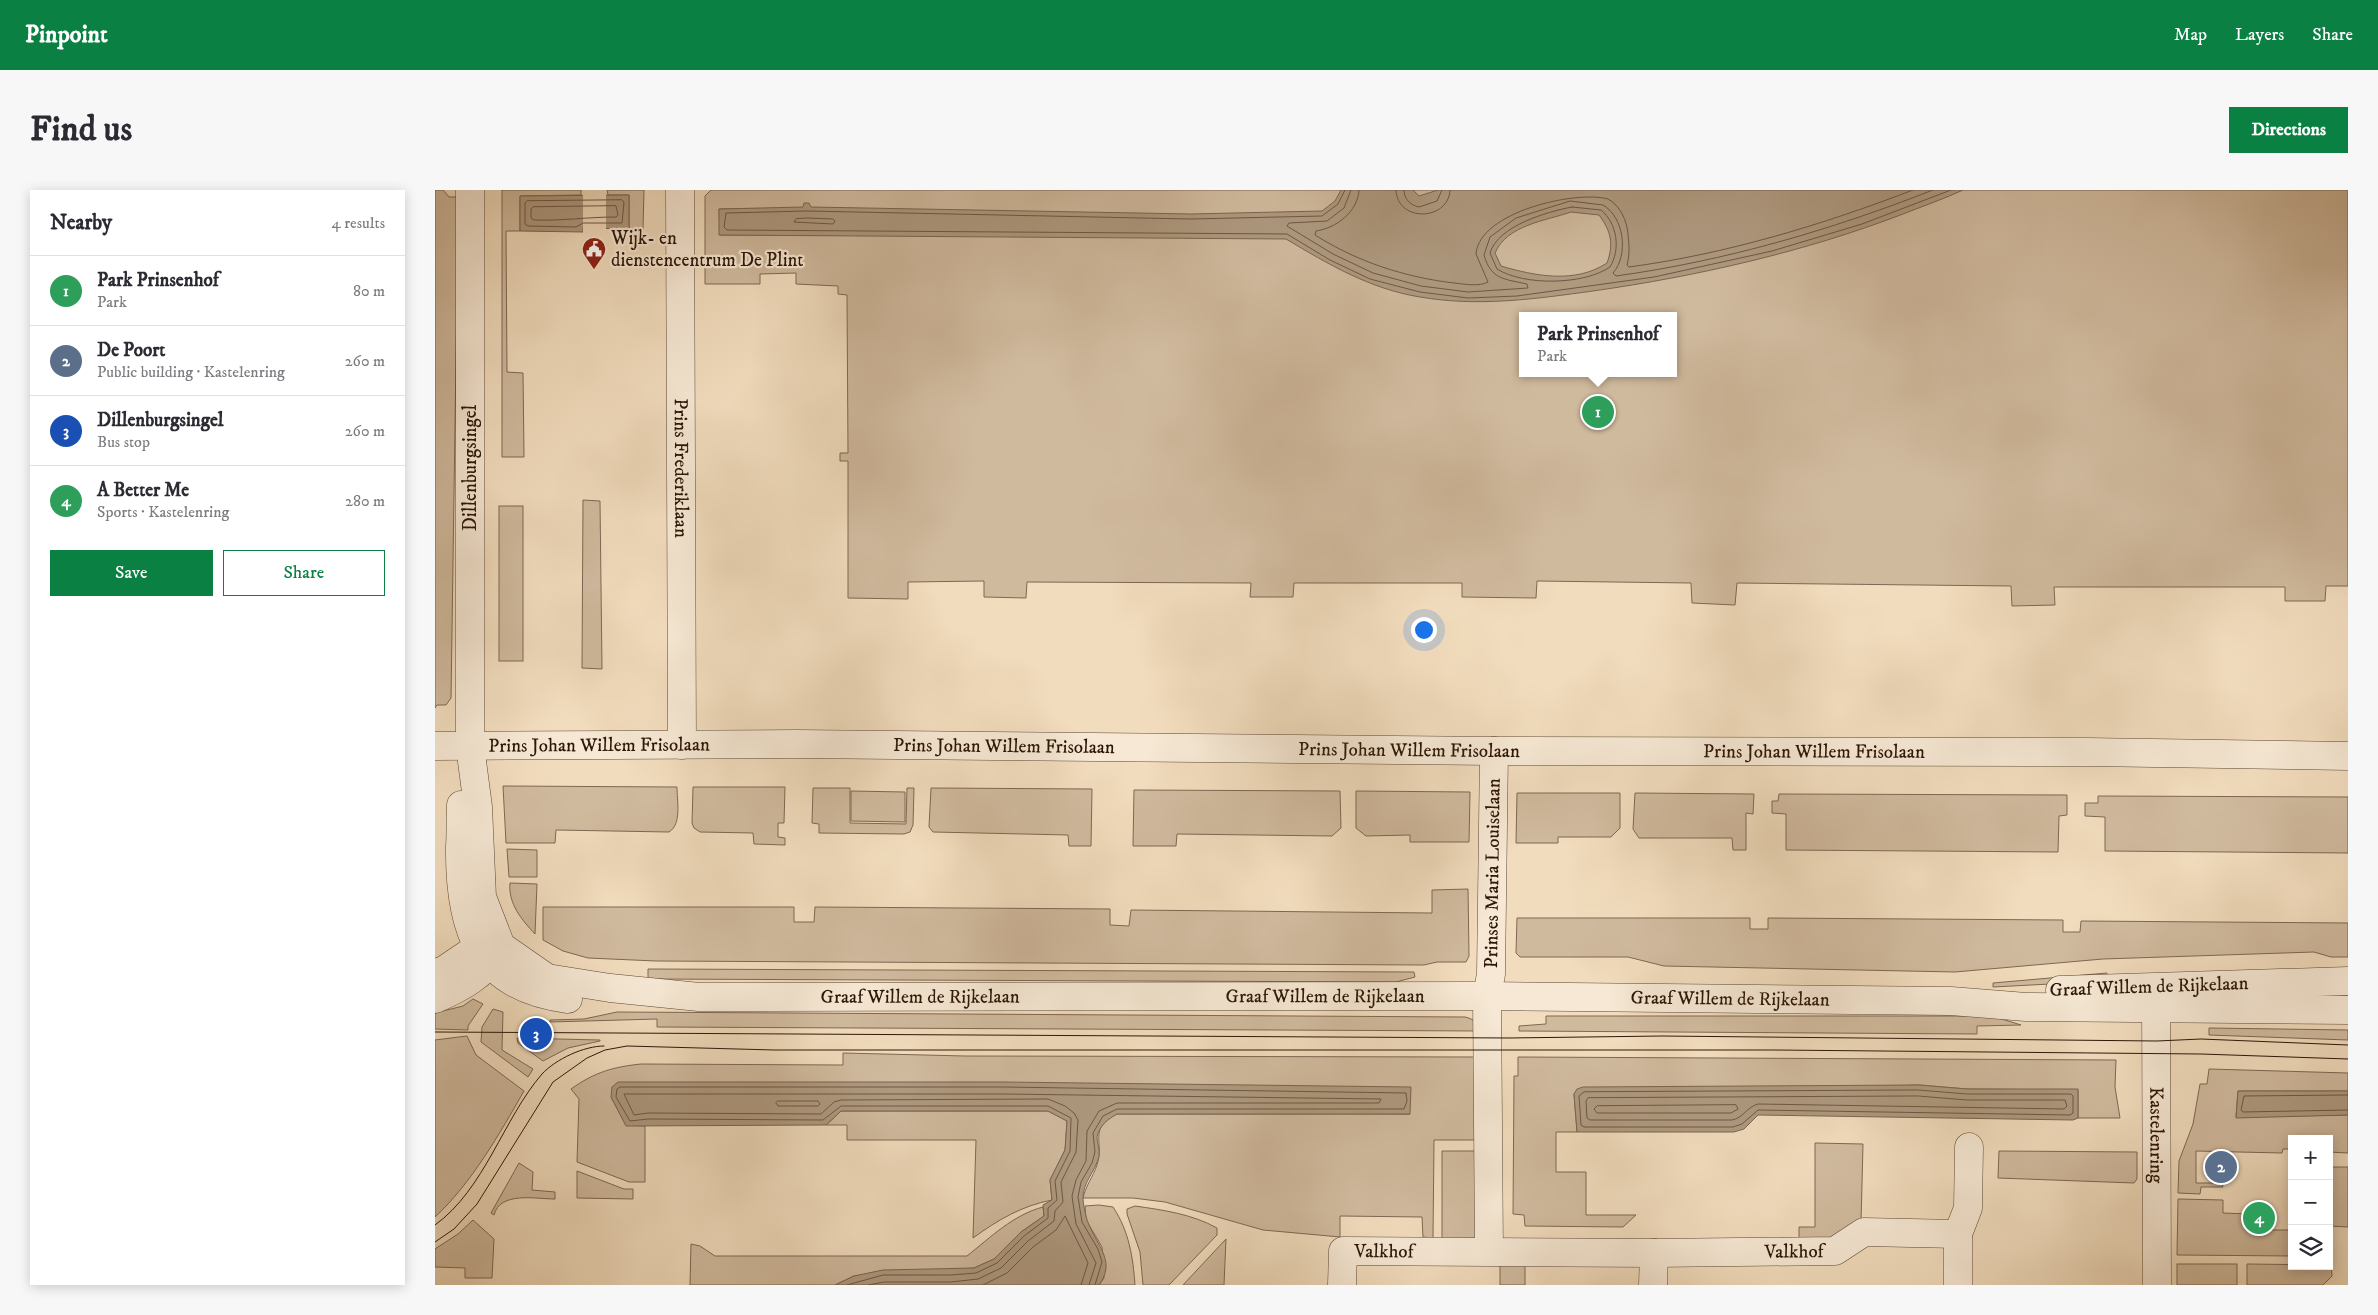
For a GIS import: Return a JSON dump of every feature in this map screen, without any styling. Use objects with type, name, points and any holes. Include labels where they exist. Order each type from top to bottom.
[{"type":"street","name":"Dillenburgsingel","points":[[470,190],[470,746],[461,807],[460,869],[461,897],[467,921],[490,953]]},
{"type":"street","name":"Prins Frederiklaan","points":[[680,190],[682,745]]},
{"type":"street","name":"Prins Johan Willem Frisolaan","points":[[435,746],[991,745],[1494,751],[2087,752],[2348,756]]},
{"type":"street","name":"Prinses Maria Louiselaan","points":[[1487,996],[1491,974],[1494,751]]},
{"type":"street","points":[[435,973],[490,953]]},
{"type":"street","points":[[435,999],[459,990],[490,953]]},
{"type":"street","name":"Graaf Willem de Rijkelaan","points":[[490,953],[547,978],[610,988],[699,997],[1487,996],[1951,1001],[2026,1007],[2348,981]]},
{"type":"street","points":[[1487,996],[1489,1251]]},
{"type":"street","name":"Graaf Willem de Rijkelaan","points":[[2157,997],[2348,1010]]},
{"type":"street","name":"Kastelenring","points":[[2157,997],[2157,1285]]},
{"type":"street","points":[[1959,1285],[1958,1234],[1969,1208],[1969,1147]]},
{"type":"street","name":"Valkhof","points":[[1342,1285],[1343,1251],[1653,1253],[1835,1251],[1864,1232],[1958,1234]]},
{"type":"street","points":[[1653,1253],[1653,1285]]},
{"type":"shaded area","points":[[435,190],[443,190],[449,197],[458,197],[458,220],[451,698],[446,705],[437,705],[435,708]]},
{"type":"shaded area","points":[[502,190],[581,190],[581,195],[520,196],[520,231],[506,231],[507,372],[523,373],[524,457],[502,457]]},
{"type":"shaded area","points":[[607,190],[644,190],[643,229],[629,229],[629,195],[608,195]]},
{"type":"shaded area","points":[[711,190],[2348,190],[2348,586],[2326,586],[2325,601],[2285,601],[2285,587],[2054,587],[2055,605],[2012,606],[2011,586],[1737,583],[1735,605],[1692,603],[1691,583],[1537,581],[1536,598],[1462,597],[1462,583],[1294,583],[1293,597],[1250,597],[1251,583],[1027,582],[1026,598],[984,597],[984,581],[908,582],[908,599],[848,598],[848,461],[840,461],[840,453],[848,453],[847,295],[838,294],[838,286],[796,284],[796,273],[760,274],[760,284],[705,284],[705,196]],"holes":[[[843,208],[846,235],[720,235],[719,209]]]},
{"type":"shaded area","points":[[583,500],[600,501],[602,669],[582,668]]},
{"type":"shaded area","points":[[499,506],[523,506],[523,661],[499,661]]},
{"type":"shaded area","points":[[503,786],[677,787],[676,824],[669,832],[556,830],[555,843],[506,843]]},
{"type":"shaded area","points":[[693,787],[785,787],[784,823],[778,823],[778,837],[785,838],[785,845],[754,844],[753,833],[700,832],[694,828],[692,823]]},
{"type":"shaded area","points":[[813,788],[850,788],[850,823],[906,824],[907,788],[914,788],[913,825],[910,832],[904,834],[819,833],[819,824],[812,823]]},
{"type":"shaded area","points":[[931,788],[1092,789],[1091,846],[1069,846],[1068,835],[933,832],[929,827]]},
{"type":"shaded area","points":[[1134,790],[1340,791],[1341,828],[1332,836],[1177,834],[1176,846],[1133,846]]},
{"type":"shaded area","points":[[851,791],[905,792],[905,822],[851,821]]},
{"type":"shaded area","points":[[1356,791],[1470,792],[1469,842],[1410,842],[1410,835],[1366,836],[1356,828]]},
{"type":"shaded area","points":[[1517,793],[1620,793],[1620,828],[1611,837],[1558,837],[1558,843],[1516,843]]},
{"type":"shaded area","points":[[1635,793],[1754,794],[1753,814],[1746,813],[1746,850],[1733,850],[1732,838],[1639,838],[1633,829]]},
{"type":"shaded area","points":[[1779,794],[2067,795],[2067,815],[2059,816],[2058,852],[1786,850],[1786,814],[1772,813],[1772,801],[1778,801]]},
{"type":"shaded area","points":[[2098,796],[2348,797],[2348,853],[2105,851],[2105,817],[2085,816],[2085,803],[2098,803]]},
{"type":"shaded area","points":[[507,849],[537,850],[537,877],[509,877]]},
{"type":"shaded area","points":[[510,883],[537,884],[535,934],[514,905],[511,898]]},
{"type":"shaded area","points":[[1468,889],[1469,956],[1466,962],[1437,962],[1424,965],[656,961],[588,958],[563,951],[543,940],[543,907],[794,907],[794,922],[814,922],[815,907],[1110,909],[1110,925],[1129,926],[1131,910],[1432,913],[1432,890]]},
{"type":"shaded area","points":[[1517,918],[1750,918],[1750,929],[1768,929],[1768,918],[2063,920],[2063,932],[2080,932],[2081,921],[2348,923],[2348,957],[2331,957],[2314,952],[2103,959],[1955,972],[1664,966],[1628,957],[1520,957],[1516,953]]},
{"type":"shaded area","points":[[648,969],[1414,972],[1415,977],[1396,982],[648,979]]},
{"type":"shaded area","points":[[2107,973],[2107,981],[1993,987],[1993,983]]},
{"type":"shaded area","points":[[473,999],[483,1004],[468,1026],[468,1030],[435,1029],[435,1013],[463,1006]]},
{"type":"shaded area","points":[[493,1009],[503,1012],[502,1050],[533,1069],[528,1077],[481,1042],[482,1027]]},
{"type":"shaded area","points":[[617,1012],[1465,1017],[1475,1022],[1481,1031],[657,1027],[657,1019],[550,1022],[550,1020],[584,1019]]},
{"type":"shaded area","points":[[1546,1016],[1992,1016],[2021,1025],[1977,1026],[1977,1034],[1519,1031],[1519,1026],[1546,1024]]},
{"type":"shaded area","points":[[2209,1028],[2348,1030],[2348,1040],[2209,1035]]},
{"type":"shaded area","points":[[467,1036],[476,1055],[524,1091],[473,1174],[435,1217],[435,1040]]},
{"type":"shaded area","points":[[517,1038],[600,1041],[568,1048],[543,1061],[518,1043]]},
{"type":"shaded area","points":[[843,1053],[965,1056],[1479,1057],[1480,1140],[1434,1140],[1433,1238],[1423,1237],[1422,1217],[1340,1216],[1340,1237],[1263,1230],[1165,1202],[1133,1198],[1083,1198],[1097,1165],[1099,1136],[1102,1125],[1117,1114],[1410,1114],[611,1097],[626,1125],[645,1126],[645,1182],[629,1182],[577,1162],[579,1099],[571,1089],[596,1074],[641,1064],[843,1065]]},
{"type":"shaded area","points":[[1518,1057],[2116,1060],[2115,1087],[2120,1118],[2078,1118],[2078,1090],[1967,1089],[1919,1085],[1574,1094],[1577,1132],[1556,1132],[1556,1172],[1586,1172],[1586,1215],[1636,1215],[1623,1227],[1525,1226],[1524,1215],[1513,1214],[1514,1076],[1518,1076]]},
{"type":"shaded area","points":[[2209,1069],[2348,1073],[2348,1091],[2238,1091],[2236,1117],[2348,1115],[2348,1153],[2333,1152],[2333,1135],[2288,1135],[2288,1149],[2283,1149],[2282,1153],[2196,1151],[2196,1183],[2222,1183],[2223,1187],[2201,1187],[2200,1194],[2178,1193],[2179,1161],[2193,1124],[2200,1084],[2207,1084]]},
{"type":"shaded area","points":[[841,1111],[1048,1111],[1067,1121],[1065,1150],[1050,1180],[1052,1200],[1010,1214],[973,1238],[976,1140],[847,1140],[847,1125],[826,1125]]},
{"type":"shaded area","points":[[1815,1143],[1863,1144],[1861,1223],[1836,1242],[1799,1241],[1799,1227],[1815,1227]]},
{"type":"shaded area","points":[[1442,1151],[1481,1151],[1478,1239],[1442,1247]]},
{"type":"shaded area","points":[[1999,1151],[2137,1152],[2137,1179],[2134,1183],[1998,1178]]},
{"type":"shaded area","points":[[519,1163],[533,1172],[532,1190],[555,1192],[555,1199],[511,1199],[503,1202],[494,1215],[491,1213]]},
{"type":"shaded area","points":[[2333,1167],[2348,1167],[2348,1227],[2333,1226]]},
{"type":"shaded area","points":[[577,1171],[624,1189],[633,1189],[633,1199],[577,1198]]},
{"type":"shaded area","points":[[2178,1199],[2223,1200],[2223,1213],[2249,1214],[2249,1230],[2288,1230],[2288,1256],[2177,1255]]},
{"type":"shaded area","points":[[1085,1206],[1113,1207],[1123,1225],[1133,1264],[1135,1285],[1099,1285],[1104,1278],[1102,1247],[1086,1220]]},
{"type":"shaded area","points":[[1135,1206],[1167,1211],[1198,1219],[1217,1228],[1217,1235],[1169,1285],[1143,1285],[1140,1252],[1127,1214],[1127,1209]]},
{"type":"shaded area","points":[[1043,1207],[1044,1216],[1021,1232],[994,1259],[974,1268],[854,1276],[835,1285],[690,1285],[691,1244],[700,1246],[715,1256],[967,1256],[1012,1221]]},
{"type":"shaded area","points":[[473,1220],[494,1239],[492,1278],[465,1278],[465,1268],[435,1267],[435,1249],[458,1234]]},
{"type":"shaded area","points":[[1226,1239],[1224,1285],[1183,1285]]},
{"type":"shaded area","points":[[1500,1262],[1525,1262],[1525,1285],[1500,1285]]},
{"type":"shaded area","points":[[2177,1264],[2237,1264],[2237,1285],[2177,1285]]},
{"type":"shaded area","points":[[2247,1264],[2288,1264],[2288,1270],[2331,1270],[2332,1276],[2323,1285],[2247,1285]]},
{"type":"water","points":[[1341,190],[1413,190],[1419,196],[1438,190],[1963,190],[1866,228],[1750,261],[1632,285],[1528,299],[1485,302],[1420,297],[1384,288],[1334,266],[1286,239],[719,235],[719,209],[803,207],[804,203],[809,203],[811,207],[1191,214],[1322,211],[1335,201]],"holes":[[[1571,212],[1599,215],[1609,232],[1611,244],[1607,263],[1595,270],[1568,276],[1527,273],[1501,266],[1495,253],[1508,236],[1528,225]]]},
{"type":"water","points":[[629,195],[629,229],[583,228],[583,232],[520,231],[520,196]]},
{"type":"water","points":[[618,1082],[1003,1082],[1411,1087],[1410,1114],[1117,1114],[1104,1123],[1098,1133],[1099,1156],[1083,1193],[1083,1203],[1089,1226],[1102,1250],[1106,1263],[1104,1277],[1099,1285],[835,1285],[854,1276],[883,1270],[974,1268],[994,1259],[1021,1232],[1044,1216],[1043,1205],[1052,1200],[1050,1180],[1065,1150],[1067,1121],[1048,1111],[841,1111],[826,1125],[626,1126],[611,1097],[612,1087]]},
{"type":"water","points":[[1919,1085],[1967,1089],[2078,1089],[2078,1118],[2073,1120],[1758,1115],[1744,1129],[1734,1132],[1577,1132],[1574,1094],[1577,1089],[1583,1087]]},
{"type":"water","points":[[2238,1091],[2348,1091],[2348,1115],[2236,1118]]},
{"type":"pier","points":[[583,192],[606,192],[606,231],[585,231],[583,234]]},
{"type":"tram line","points":[[435,1032],[1509,1038],[1662,1036],[2157,1041],[2201,1039],[2348,1045]]},
{"type":"tram line","points":[[435,1225],[467,1193],[481,1173],[528,1092],[542,1074],[555,1063],[571,1054],[588,1048],[604,1046]]},
{"type":"tram line","points":[[435,1242],[454,1229],[477,1204],[553,1082],[587,1058],[605,1050],[627,1046],[774,1050],[1774,1050],[2201,1054],[2348,1059]]},
{"type":"place","name":"Wijk- en dienstencentrum De Plint","points":[[594,270]]},
{"type":"place","name":"Park Prinsenhof","points":[[1598,412]]},
{"type":"place","name":"Dillenburgsingel","points":[[536,1034]]},
{"type":"place","name":"De Poort","points":[[2221,1167]]},
{"type":"place","name":"A Better Me","points":[[2259,1218]]}]
